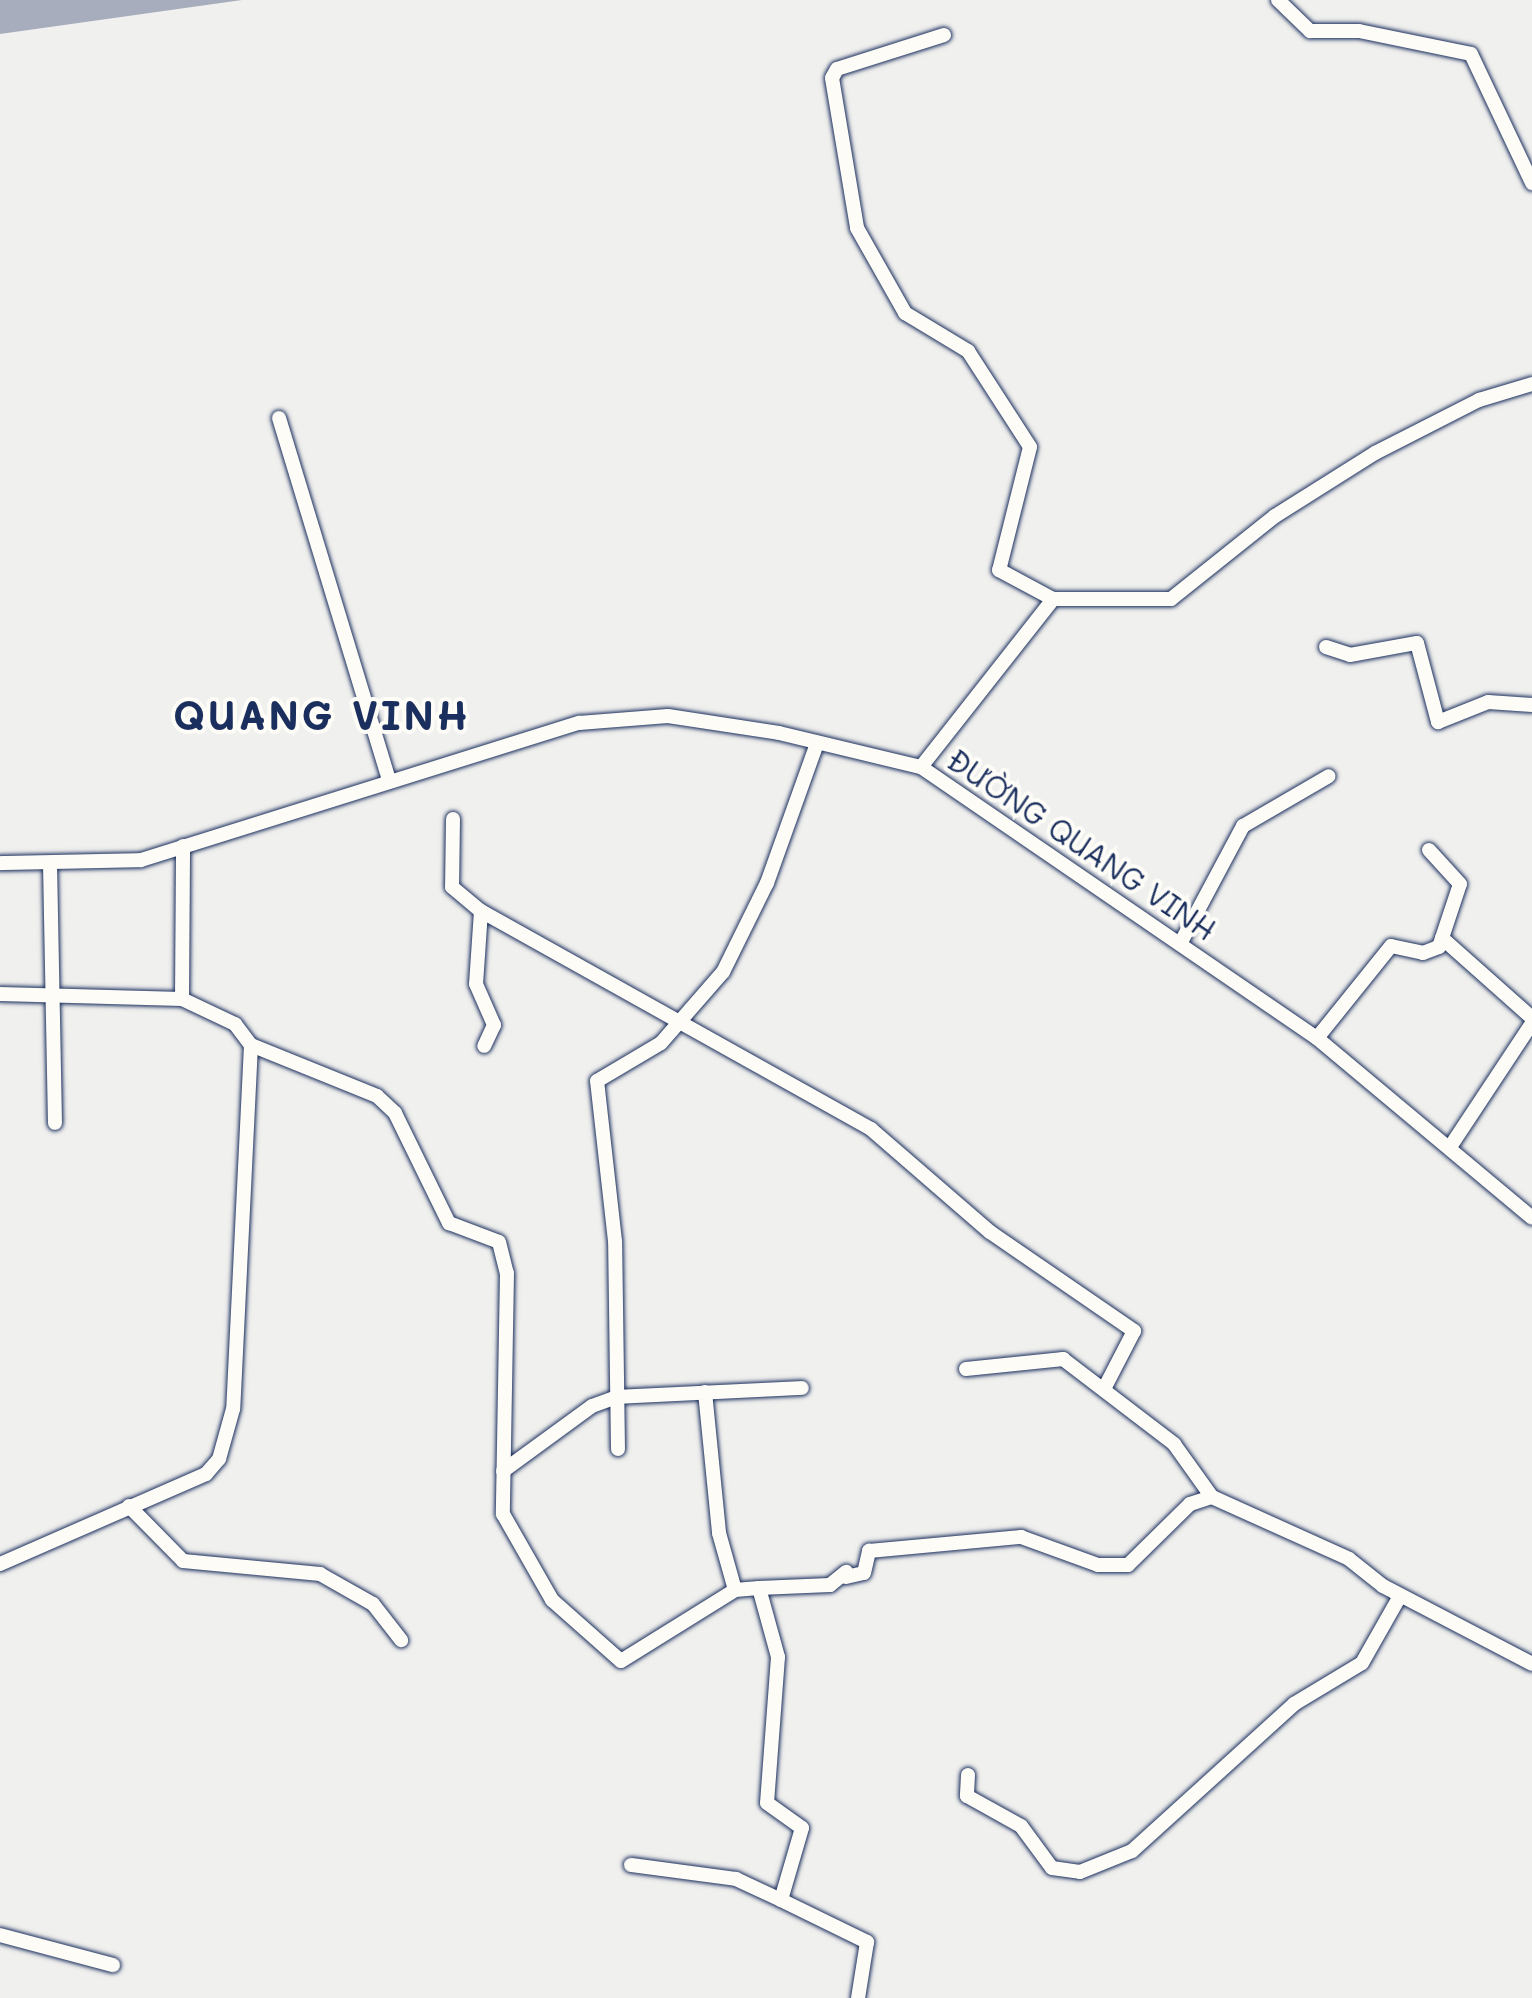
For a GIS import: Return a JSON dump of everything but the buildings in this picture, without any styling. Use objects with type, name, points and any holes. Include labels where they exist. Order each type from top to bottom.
[{"type":"street","points":[[1278,0],[1310,31],[1359,31],[1471,54],[1532,183]]},
{"type":"street","points":[[944,35],[836,69],[832,90],[858,228],[904,312],[968,350],[1030,447],[999,570],[1053,599],[1171,599],[1285,509],[1375,453],[1479,400],[1532,384]]},
{"type":"street","points":[[278,418],[389,781]]},
{"type":"street","points":[[922,767],[1053,599]]},
{"type":"street","points":[[1326,647],[1350,655],[1417,643],[1438,722],[1488,702],[1532,704]]},
{"type":"street","name":"ĐƯỜNG QUANG VINH","points":[[0,862],[114,864],[389,781],[628,716],[710,719],[922,767],[1317,1038],[1452,1144],[1532,1218]]},
{"type":"street","points":[[618,1450],[612,1185],[598,1081],[676,1027],[723,972],[767,882],[817,743]]},
{"type":"street","points":[[1180,944],[1243,826],[1329,776]]},
{"type":"street","points":[[453,818],[452,887],[481,911],[676,1027],[863,1124],[990,1232],[1134,1331],[1104,1387]]},
{"type":"street","points":[[182,999],[183,846]]},
{"type":"street","points":[[1317,1038],[1391,946],[1432,953],[1442,938],[1460,884],[1429,850]]},
{"type":"street","points":[[50,863],[49,995],[55,1123]]},
{"type":"street","points":[[481,911],[476,984],[494,1025],[484,1046]]},
{"type":"street","points":[[1442,938],[1532,1021],[1452,1144]]},
{"type":"street","points":[[0,994],[182,999],[235,1024],[251,1044],[377,1096],[395,1113],[449,1224],[499,1242],[506,1274],[503,1514],[515,1542],[552,1600],[609,1658],[634,1659],[736,1590],[864,1572],[868,1551],[1021,1537],[1098,1565],[1128,1565],[1190,1504],[1212,1497]]},
{"type":"street","points":[[0,1564],[206,1474],[225,1446],[251,1044]]},
{"type":"street","points":[[966,1369],[1056,1357],[1104,1387],[1174,1444],[1212,1497],[1350,1559],[1400,1596],[1532,1664]]},
{"type":"street","points":[[504,1471],[592,1406],[617,1397],[802,1388]]},
{"type":"street","points":[[705,1392],[719,1533],[736,1590]]},
{"type":"street","points":[[130,1506],[155,1539],[183,1561],[201,1569],[320,1574],[374,1604],[401,1640]]},
{"type":"street","points":[[759,1588],[778,1658],[767,1803],[802,1828],[781,1900]]},
{"type":"street","points":[[968,1775],[966,1796],[1015,1820],[1052,1868],[1094,1867],[1158,1834],[1294,1704],[1362,1662],[1400,1596]]},
{"type":"street","points":[[631,1866],[736,1880],[867,1942],[858,1998]]},
{"type":"street","points":[[0,1936],[113,1966]]},
{"type":"water","points":[[0,0],[242,0],[0,34]]},
{"type":"district","name":"QUANG VINH","points":[[322,714]]}]
